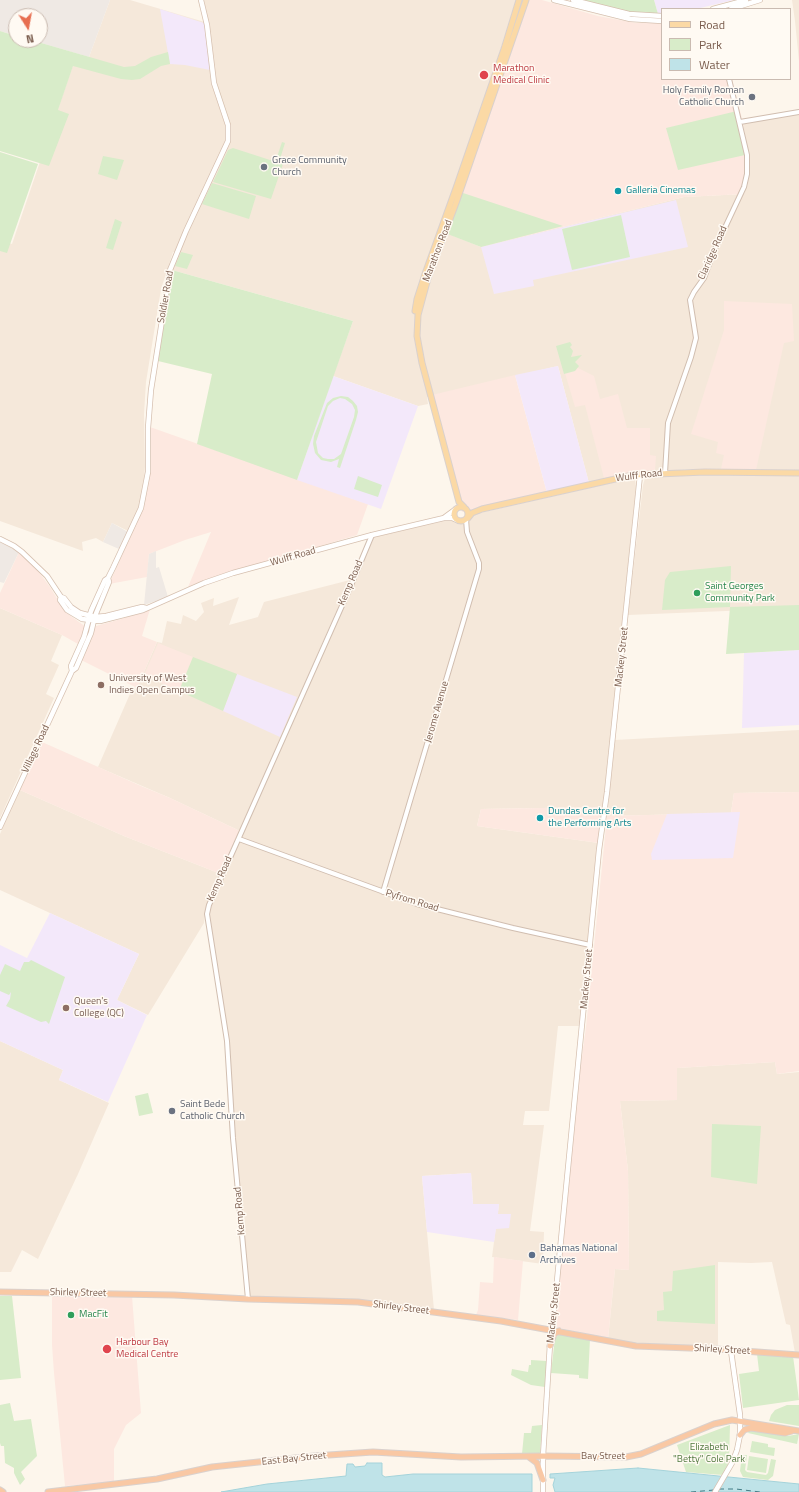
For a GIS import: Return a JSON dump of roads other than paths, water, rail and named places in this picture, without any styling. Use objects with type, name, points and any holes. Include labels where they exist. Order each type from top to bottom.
[{"type":"highway","name":"Shirley Street","points":[[0,1292],[167,1294],[248,1299],[358,1302],[472,1317],[559,1331],[636,1346],[799,1355]]},
{"type":"highway","points":[[550,1346],[554,1334],[559,1331]]},
{"type":"highway","name":"Bay Street","points":[[543,1456],[604,1458],[634,1456],[725,1420],[740,1420],[797,1431]]},
{"type":"highway","points":[[740,1435],[744,1430],[751,1428],[785,1433],[797,1431]]},
{"type":"highway","name":"East Bay Street","points":[[48,1492],[152,1479],[212,1467],[321,1456],[385,1452],[457,1457],[543,1456]]},
{"type":"highway","points":[[529,1457],[537,1463],[543,1482]]},
{"type":"main road","name":"Soldier Road","points":[[88,618],[141,508],[148,472],[150,402],[170,270],[188,225],[228,141],[228,125],[214,83],[207,25],[201,0]]},
{"type":"main road","name":"Marathon Road","points":[[519,0],[504,49],[459,181],[425,274],[416,305],[414,333],[416,352],[456,499],[456,509],[454,514],[463,519],[468,510],[460,504],[422,363],[417,340],[418,315],[428,278],[456,203],[526,0]]},
{"type":"main road","points":[[554,0],[630,19],[661,21]]},
{"type":"main road","points":[[573,0],[630,14],[661,16]]},
{"type":"main road","points":[[717,8],[746,0]]},
{"type":"main road","points":[[734,8],[760,0]]},
{"type":"main road","name":"Wulff Road","points":[[444,518],[463,519],[472,513],[482,510],[640,475],[705,472],[799,473]]},
{"type":"main road","name":"Mackey Street","points":[[543,1492],[543,1456],[550,1346],[590,945],[640,475]]},
{"type":"main road","name":"Wulff Road","points":[[0,539],[22,552],[47,576],[61,597],[60,600],[68,610],[79,618],[114,618],[143,610],[204,583],[234,573],[372,535],[444,518],[460,506],[468,509],[482,510]]},
{"type":"main road","name":"Soldier Road","points":[[94,619],[109,582],[108,578]]},
{"type":"main road","name":"Village Road","points":[[72,671],[71,666],[84,637],[88,618]]},
{"type":"main road","name":"Village Road","points":[[0,827],[72,671],[76,668],[91,633],[94,619]]},
{"type":"main road","points":[[715,1492],[732,1463],[737,1450],[740,1435],[740,1420],[731,1351]]},
{"type":"street","name":"Claridge Road","points":[[665,473],[668,423],[696,338],[690,300],[704,278],[714,251],[738,203],[747,174],[747,156],[729,80]]},
{"type":"street","points":[[740,122],[799,112]]},
{"type":"street","name":"Jerome Avenue","points":[[383,892],[479,569],[479,563],[463,519]]},
{"type":"street","name":"Kemp Road","points":[[248,1299],[233,1138],[227,1041],[207,919],[209,905],[372,535]]},
{"type":"street","name":"Pyfrom Road","points":[[238,839],[383,892],[437,909],[590,945]]},
{"type":"water","points":[[367,1463],[382,1463],[382,1475],[385,1477],[413,1474],[532,1474],[532,1492],[221,1492],[267,1484],[346,1476],[347,1464],[353,1464],[355,1467],[365,1466]]},
{"type":"water","points":[[638,1468],[799,1484],[799,1492],[555,1492],[553,1485],[555,1478],[550,1478],[550,1474]]},
{"type":"place","name":"Marathon Medical Clinic","points":[[484,75]]},
{"type":"place","name":"Holy Family Roman Catholic Church","points":[[752,97]]},
{"type":"place","name":"Grace Community Church","points":[[264,167]]},
{"type":"place","name":"Galleria Cinemas","points":[[618,191]]},
{"type":"place","name":"Saint Georges Community Park","points":[[697,593]]},
{"type":"place","name":"University of West Indies Open Campus","points":[[101,685]]},
{"type":"place","name":"Dundas Centre for the Performing Arts","points":[[540,818]]},
{"type":"place","name":"Queen's College (QC)","points":[[66,1008]]},
{"type":"place","name":"Saint Bede Catholic Church","points":[[172,1111]]},
{"type":"place","name":"Bahamas National Archives","points":[[532,1255]]},
{"type":"place","name":"MacFit","points":[[71,1315]]},
{"type":"place","name":"Harbour Bay Medical Centre","points":[[107,1349]]},
{"type":"park label","name":"Elizabeth \"Betty\" Cole Park","points":[[709,1454]]}]
